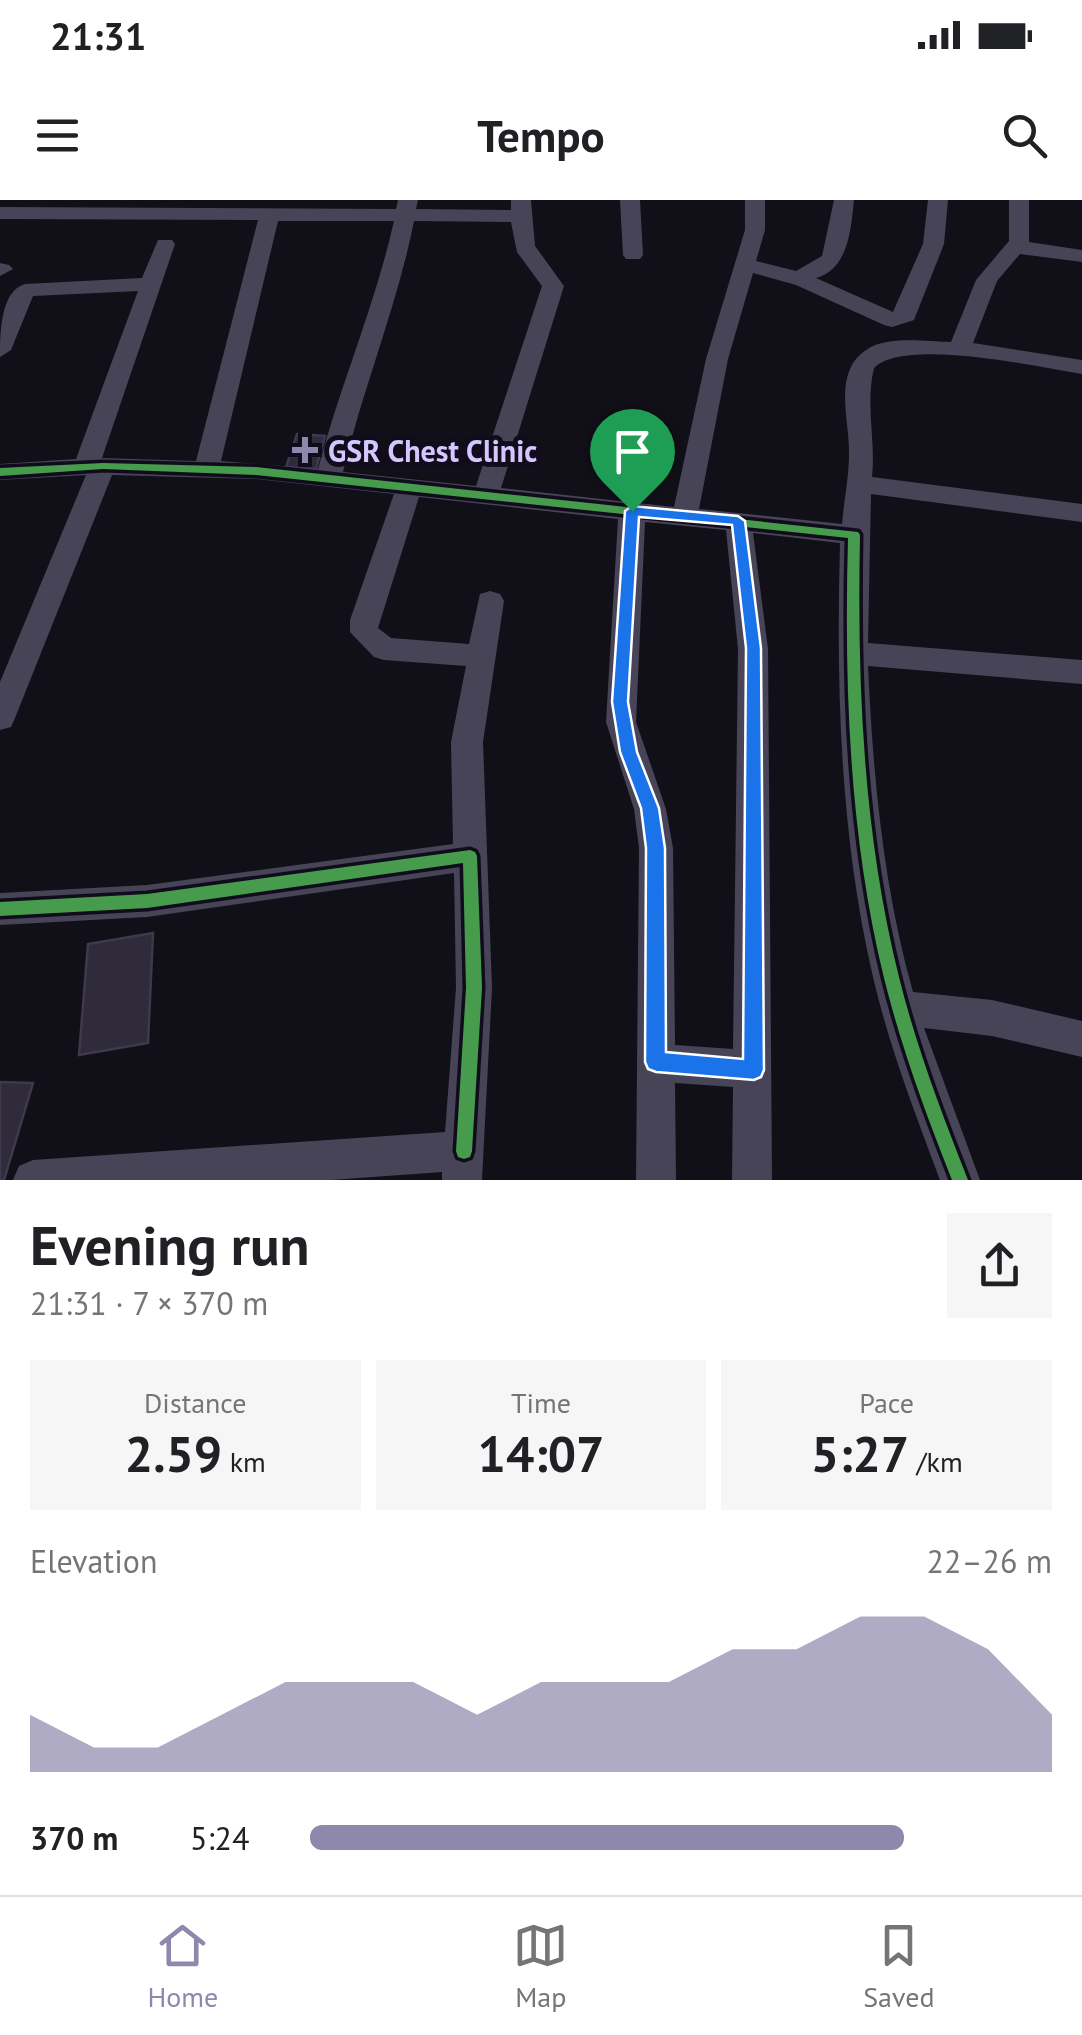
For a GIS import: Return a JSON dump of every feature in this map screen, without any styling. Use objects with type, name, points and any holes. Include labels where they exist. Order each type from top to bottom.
[{"type":"street","points":[[630,200],[632,255]]},
{"type":"street","points":[[685,516],[717,359],[754,230],[755,200]]},
{"type":"street","points":[[804,280],[806,274],[824,267],[839,244],[844,200]]},
{"type":"street","points":[[744,264],[804,280],[884,317],[901,320],[929,254],[938,224],[938,200]]},
{"type":"street","points":[[960,348],[990,275],[1021,237],[1018,200]]},
{"type":"street","points":[[328,478],[345,412],[382,308],[408,206]]},
{"type":"street","points":[[0,213],[270,212],[408,206],[522,208],[527,252],[550,276],[553,286],[485,496]]},
{"type":"street","points":[[207,468],[270,212]]},
{"type":"street","points":[[0,718],[94,466],[165,244]]},
{"type":"street","points":[[1017,246],[1082,256]]},
{"type":"street","points":[[0,350],[25,290],[150,284]]},
{"type":"street","points":[[960,1180],[900,1008],[878,918],[852,653],[854,535],[862,452],[856,394],[862,366],[875,354],[890,349],[960,348],[1082,367]]},
{"type":"street","points":[[0,472],[94,466],[207,468],[854,535]]},
{"type":"street","points":[[859,484],[1082,513]]},
{"type":"street","points":[[408,488],[364,620],[364,632],[384,649],[482,656]]},
{"type":"street","points":[[632,511],[620,702],[628,752],[650,808],[656,848],[656,1180]]},
{"type":"street","points":[[738,521],[754,648],[752,1180]]},
{"type":"street","points":[[33,1180],[463,1165],[474,988],[467,742],[490,600]]},
{"type":"street","points":[[852,653],[1082,672]]},
{"type":"street","points":[[0,909],[147,901],[470,856]]},
{"type":"street","points":[[900,1008],[992,1018],[1082,1039]]},
{"type":"street","points":[[656,1062],[754,1070]]},
{"type":"building","points":[[297,434],[325,436],[316,469],[286,467]]},
{"type":"building","points":[[153,933],[148,1043],[79,1055],[88,944]]},
{"type":"building","points":[[0,1082],[33,1083],[4,1180],[0,1180]]},
{"type":"cycle path","points":[[0,472],[103,466],[256,471],[854,535],[855,700],[871,871],[898,1003],[960,1180]]},
{"type":"cycle path","points":[[0,909],[147,901],[470,856],[474,988],[464,1151]]},
{"type":"place","name":"GSR Chest Clinic","points":[[305,450]]},
{"type":"route","points":[[632,511],[738,521],[754,648],[754,1070],[656,1062],[656,848],[650,808],[628,752],[620,702],[632,511]]}]
